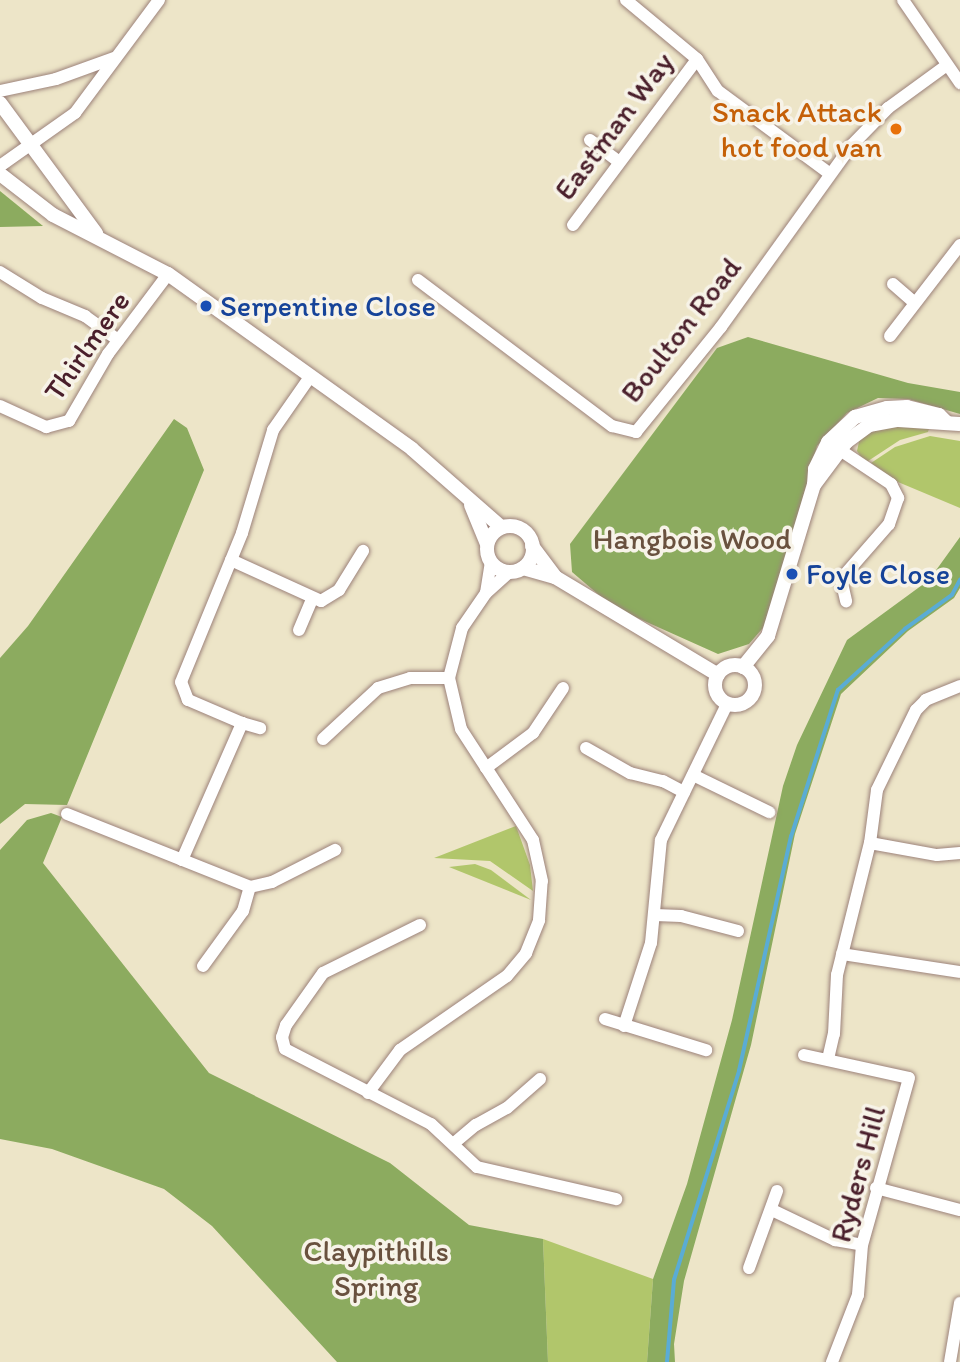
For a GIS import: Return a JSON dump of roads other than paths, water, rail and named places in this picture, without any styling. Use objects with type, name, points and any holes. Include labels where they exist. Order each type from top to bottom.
[{"type":"street","points":[[0,166],[35,145],[85,102],[107,74],[114,58],[159,0]]},
{"type":"street","name":"Eastman Way","points":[[626,0],[697,59],[718,90],[829,173]]},
{"type":"street","points":[[903,0],[960,83]]},
{"type":"street","points":[[0,91],[56,79],[114,58]]},
{"type":"street","name":"Eastman Way","points":[[573,225],[697,59]]},
{"type":"street","name":"Boulton Road","points":[[418,280],[612,426],[636,432],[720,327],[829,173],[888,108],[947,65]]},
{"type":"street","points":[[0,103],[35,145],[96,233]]},
{"type":"street","points":[[590,140],[619,162]]},
{"type":"street","points":[[0,174],[52,215],[80,231],[96,233],[168,274],[412,449],[471,505],[502,527],[522,529],[555,578]]},
{"type":"street","points":[[890,335],[960,245]]},
{"type":"street","points":[[0,272],[42,298],[85,316],[118,340]]},
{"type":"street","name":"Thirlmere","points":[[0,406],[46,427],[65,424],[76,413],[118,340],[168,274]]},
{"type":"street","points":[[893,284],[914,302]]},
{"type":"street","points":[[260,728],[195,704],[181,687],[231,560],[273,430],[310,377]]},
{"type":"street","points":[[748,672],[728,666],[718,675],[716,692],[727,704],[743,704],[750,698],[748,672],[761,648],[814,485],[834,446],[862,429],[883,421],[953,423]]},
{"type":"street","points":[[834,446],[891,484],[898,498],[888,524],[834,578],[846,601]]},
{"type":"street","points":[[471,505],[488,544],[491,563],[486,593]]},
{"type":"street","points":[[488,544],[502,527]]},
{"type":"street","points":[[368,1093],[400,1050],[507,976],[536,932],[542,881],[533,840],[461,729],[449,678],[456,641],[486,593],[516,570],[533,546]]},
{"type":"street","points":[[231,560],[312,600],[335,595],[363,551]]},
{"type":"street","points":[[491,563],[555,578],[718,675]]},
{"type":"street","points":[[299,630],[312,600]]},
{"type":"street","points":[[323,739],[378,688],[410,678],[449,678]]},
{"type":"street","points":[[828,1059],[842,954],[870,843],[877,790],[916,710],[926,700],[960,686]]},
{"type":"street","points":[[486,768],[533,733],[563,688]]},
{"type":"street","points":[[624,1026],[646,966],[655,915],[661,840],[727,704]]},
{"type":"street","points":[[182,860],[242,723]]},
{"type":"street","points":[[586,748],[630,774],[663,781],[684,792]]},
{"type":"street","points":[[693,775],[769,812]]},
{"type":"street","points":[[67,814],[250,887],[272,882],[335,850]]},
{"type":"street","points":[[870,843],[937,855],[960,853]]},
{"type":"street","points":[[203,966],[243,911],[250,887]]},
{"type":"street","points":[[655,915],[681,916],[738,931]]},
{"type":"street","points":[[420,925],[332,966],[315,982],[284,1031],[289,1054],[431,1124],[470,1163],[484,1170],[616,1199]]},
{"type":"street","points":[[842,954],[960,972]]},
{"type":"street","points":[[605,1019],[706,1050]]},
{"type":"street","name":"Ryders Hill","points":[[804,1055],[909,1078],[907,1095],[876,1188],[862,1245],[858,1295],[832,1362]]},
{"type":"street","points":[[453,1144],[507,1108],[540,1079]]},
{"type":"street","points":[[876,1188],[960,1210]]},
{"type":"street","points":[[749,1268],[777,1191]]},
{"type":"street","points":[[772,1210],[835,1240],[862,1245]]},
{"type":"street","points":[[950,1362],[960,1303]]},
{"type":"waterway","points":[[667,1362],[674,1280],[739,1071],[791,837],[838,690],[905,629],[952,595],[960,580]]},
{"type":"place","name":"Snack Attack hot food van","points":[[896,129]]},
{"type":"place","name":"Serpentine Close","points":[[206,306]]},
{"type":"place","name":"Foyle Close","points":[[792,574]]},
{"type":"park label","name":"Hangbois Wood","points":[[692,539]]},
{"type":"park label","name":"Claypithills Spring","points":[[376,1268]]}]
